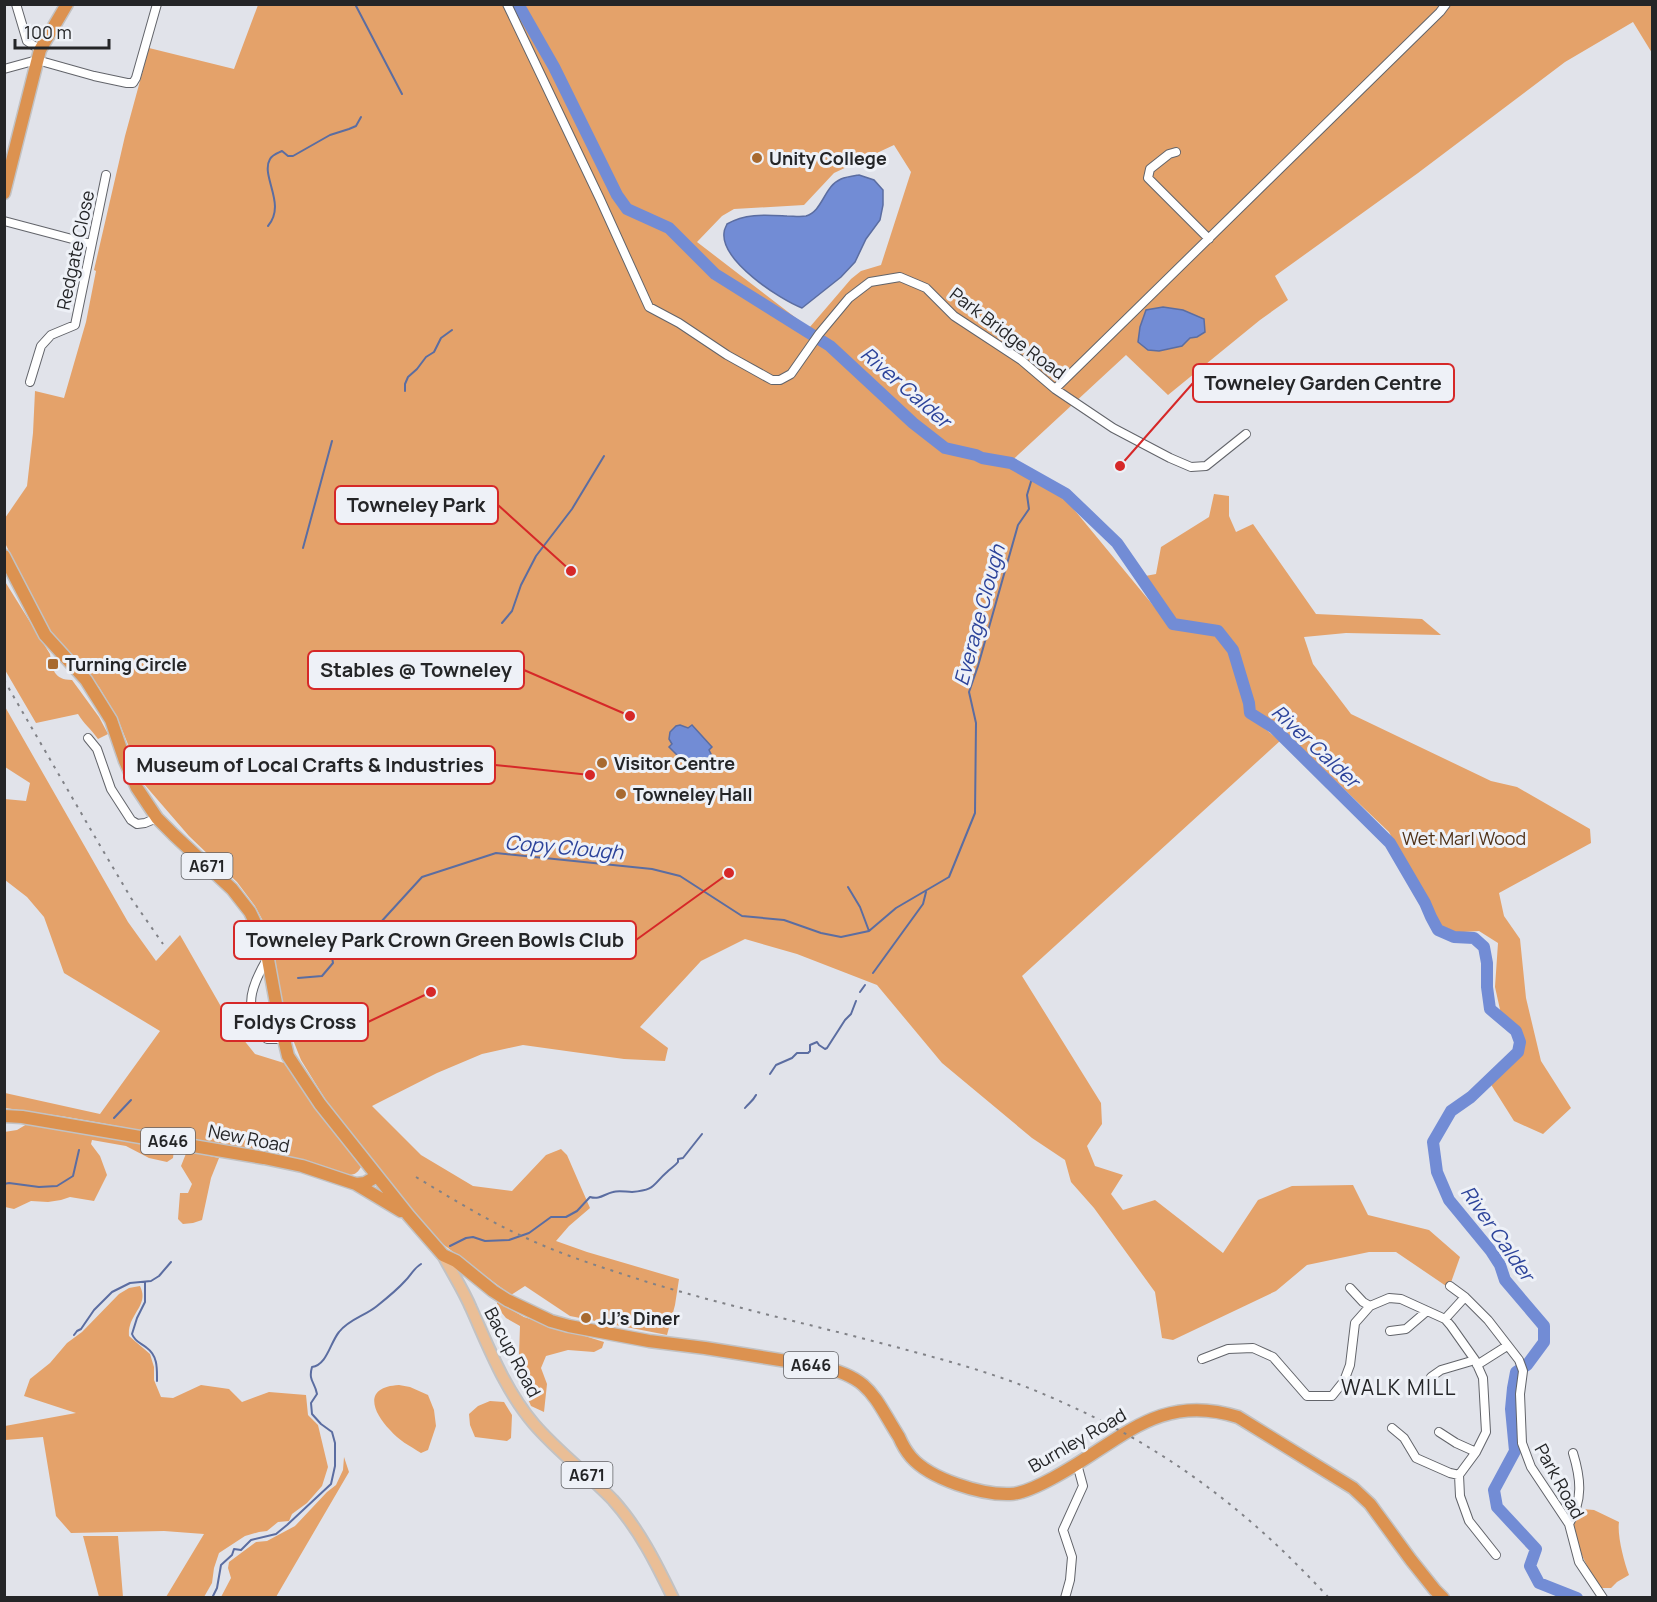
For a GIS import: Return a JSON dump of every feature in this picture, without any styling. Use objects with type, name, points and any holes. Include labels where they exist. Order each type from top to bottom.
[{"type":"highway","points":[[4,193],[7,171],[38,55],[67,4]]},
{"type":"highway","name":"A671","points":[[4,556],[45,635],[86,680],[111,720],[137,788],[157,818],[232,889],[250,912],[265,943],[288,1056],[320,1104],[377,1176]]},
{"type":"highway","name":"New Road","points":[[4,1116],[30,1118],[302,1166],[356,1184],[409,1216]]},
{"type":"highway","points":[[356,1184],[365,1183],[377,1176]]},
{"type":"highway","name":"Burnley Road","points":[[377,1176],[443,1255],[456,1261],[493,1292],[507,1300],[551,1321],[569,1326],[649,1341],[818,1366],[850,1375],[861,1382],[878,1401],[909,1455],[918,1465],[933,1474],[980,1490],[1012,1494],[1042,1484],[1129,1430],[1154,1418],[1175,1412],[1197,1410],[1221,1412],[1238,1417],[1353,1488],[1370,1504],[1411,1560],[1443,1598]]},
{"type":"main road","name":"Bacup Road","points":[[443,1255],[462,1289],[513,1396],[535,1424],[614,1501],[633,1525],[656,1562],[673,1598]]},
{"type":"street","points":[[16,4],[27,40],[38,55],[94,76],[127,83],[133,83],[136,78],[157,4]]},
{"type":"street","name":"Park Bridge Road","points":[[507,4],[650,307],[727,355],[772,380],[780,380],[791,374],[819,334],[849,298],[870,282],[900,277],[926,288],[954,316],[1021,360],[1056,389],[1128,437],[1191,466],[1206,466],[1246,434]]},
{"type":"street","points":[[1056,389],[1446,4]]},
{"type":"street","points":[[4,69],[38,55]]},
{"type":"street","points":[[1176,152],[1169,154],[1150,169],[1148,178],[1209,239]]},
{"type":"street","name":"Redgate Close","points":[[30,381],[41,345],[51,335],[75,325],[106,175]]},
{"type":"street","points":[[4,221],[91,244]]},
{"type":"street","points":[[88,738],[97,748],[111,789],[130,820],[137,824],[157,818]]},
{"type":"street","points":[[268,957],[253,989],[251,1006],[267,1039],[284,1039]]},
{"type":"street","points":[[1431,1377],[1441,1370],[1476,1363],[1507,1346],[1488,1320],[1465,1297],[1450,1286]]},
{"type":"street","points":[[1350,1288],[1370,1306]]},
{"type":"street","points":[[1445,1319],[1465,1297]]},
{"type":"street","points":[[1202,1359],[1228,1349],[1253,1348],[1273,1357],[1307,1396],[1332,1396],[1344,1381],[1350,1365],[1355,1323],[1370,1306],[1389,1298],[1401,1299],[1445,1319],[1476,1363],[1483,1378],[1486,1432],[1476,1452],[1459,1476],[1460,1496],[1471,1524],[1496,1555]]},
{"type":"street","points":[[1390,1331],[1406,1329],[1427,1311]]},
{"type":"street","name":"Park Road","points":[[1507,1346],[1519,1360],[1523,1371],[1520,1394],[1522,1443],[1531,1467],[1569,1524],[1579,1562],[1603,1598]]},
{"type":"street","points":[[1392,1428],[1404,1438],[1416,1458],[1459,1476]]},
{"type":"street","points":[[1439,1432],[1476,1452]]},
{"type":"street","points":[[1569,1524],[1576,1512],[1579,1489],[1579,1473],[1573,1453]]},
{"type":"street","points":[[1065,1598],[1070,1580],[1072,1557],[1063,1530],[1083,1486],[1077,1464]]},
{"type":"green space","points":[[258,5],[1652,5],[1652,53],[1633,22],[1565,62],[1418,173],[1275,276],[1288,300],[1168,395],[1126,355],[1006,466],[1055,492],[1067,501],[1171,627],[1215,633],[1230,651],[1249,716],[1280,741],[1022,976],[1101,1103],[1102,1124],[1087,1146],[1095,1166],[1123,1175],[1111,1194],[1123,1210],[1155,1200],[1223,1253],[1258,1200],[1292,1186],[1353,1185],[1368,1215],[1429,1230],[1460,1257],[1449,1288],[1396,1252],[1369,1252],[1307,1265],[1276,1291],[1173,1340],[1162,1338],[1155,1292],[1094,1208],[1071,1182],[1065,1160],[1032,1138],[942,1063],[877,985],[797,954],[745,939],[701,961],[640,1027],[668,1048],[665,1061],[624,1059],[523,1045],[482,1054],[437,1073],[372,1106],[421,1155],[473,1186],[512,1191],[546,1155],[561,1149],[567,1155],[590,1208],[556,1241],[679,1279],[667,1335],[570,1316],[525,1286],[511,1295],[440,1242],[386,1178],[327,1102],[301,1060],[284,1017],[272,938],[255,906],[237,882],[189,836],[144,784],[117,717],[99,687],[52,634],[5,543],[5,518],[27,486],[35,391],[64,398],[86,322],[96,271],[94,270],[125,136],[149,48],[234,69]],"holes":[[[894,145],[911,172],[881,265],[861,271],[851,279],[809,328],[697,242],[722,216],[734,209],[804,205],[834,173]]]},
{"type":"green space","name":"Wet Marl Wood","points":[[1214,494],[1229,496],[1229,516],[1236,532],[1253,524],[1316,614],[1422,619],[1441,635],[1346,633],[1304,637],[1313,664],[1351,714],[1491,781],[1517,787],[1590,829],[1591,843],[1499,893],[1504,916],[1520,939],[1526,998],[1541,1061],[1571,1108],[1543,1134],[1514,1121],[1490,1083],[1519,1056],[1525,1042],[1516,1026],[1501,1014],[1495,987],[1498,943],[1479,931],[1448,933],[1435,923],[1389,832],[1283,731],[1253,711],[1236,648],[1219,628],[1174,621],[1140,577],[1156,574],[1161,547],[1209,517]]},
{"type":"green space","points":[[4,580],[50,654],[55,673],[61,678],[72,680],[99,717],[108,734],[98,739],[78,714],[36,723],[5,670]]},
{"type":"green space","points":[[4,705],[128,922],[156,961],[180,935],[231,1024],[255,1054],[284,1063],[330,1126],[359,1159],[361,1167],[357,1173],[346,1175],[133,1129],[5,1108],[5,1093],[100,1114],[160,1031],[64,973],[44,917],[27,897],[5,880],[5,799],[26,801],[30,783],[5,767]]},
{"type":"green space","points":[[27,1124],[174,1149],[173,1158],[167,1162],[149,1158],[126,1146],[92,1140],[91,1144],[100,1156],[107,1175],[94,1201],[70,1197],[48,1202],[31,1201],[14,1209],[5,1207],[4,1132],[17,1130]]},
{"type":"green space","points":[[187,1151],[219,1158],[211,1178],[202,1220],[183,1224],[178,1219],[180,1193],[188,1193],[192,1184],[181,1166]]},
{"type":"green space","points":[[140,1286],[142,1299],[131,1322],[129,1336],[150,1354],[154,1367],[154,1380],[161,1397],[173,1398],[201,1385],[229,1389],[242,1402],[269,1392],[306,1395],[308,1415],[318,1425],[328,1467],[322,1486],[307,1503],[292,1514],[289,1521],[278,1522],[267,1531],[245,1536],[219,1553],[212,1583],[204,1597],[166,1597],[204,1534],[164,1531],[71,1533],[56,1516],[43,1437],[5,1440],[5,1426],[76,1413],[24,1396],[30,1379],[50,1363],[67,1343],[82,1332],[119,1294],[129,1288]]},
{"type":"green space","points":[[497,1302],[524,1317],[604,1342],[602,1348],[594,1352],[568,1350],[546,1356],[541,1368],[547,1384],[544,1412],[531,1406],[516,1372],[520,1326],[506,1318],[497,1307]]},
{"type":"green space","points":[[399,1385],[428,1395],[434,1410],[436,1426],[428,1450],[421,1453],[393,1434],[375,1408],[374,1401],[380,1390]]},
{"type":"green space","points":[[490,1401],[504,1402],[512,1415],[511,1438],[507,1441],[475,1437],[470,1425],[469,1414],[478,1406]]},
{"type":"green space","points":[[344,1457],[349,1472],[276,1597],[221,1597],[231,1578],[229,1562],[256,1542],[267,1541],[295,1526],[336,1485],[343,1470]]},
{"type":"green space","points":[[1582,1509],[1594,1510],[1619,1522],[1620,1541],[1629,1575],[1611,1588],[1600,1588],[1579,1547],[1574,1522],[1581,1515]]},
{"type":"green space","points":[[83,1536],[118,1536],[123,1597],[99,1597]]},
{"type":"water","points":[[859,175],[874,180],[883,190],[880,220],[866,239],[855,262],[841,277],[802,308],[766,288],[741,267],[732,255],[726,244],[724,232],[727,224],[741,218],[756,216],[806,216],[816,209],[835,182]]},
{"type":"water","points":[[1163,307],[1183,310],[1204,319],[1205,332],[1190,338],[1182,346],[1159,351],[1148,350],[1138,342],[1140,327],[1146,310]]},
{"type":"water","points":[[680,725],[688,728],[692,725],[712,747],[709,750],[711,762],[707,767],[698,769],[693,766],[690,768],[669,747],[672,744],[669,739],[670,732]]},
{"type":"waterway","points":[[355,4],[402,94]]},
{"type":"waterway","name":"River Calder","points":[[518,4],[554,67],[617,195],[627,209],[669,228],[715,274],[830,346],[913,423],[945,448],[1011,463],[1066,494],[1117,543],[1173,624],[1218,631],[1233,650],[1250,713],[1274,728],[1390,843],[1438,930],[1454,937],[1474,938],[1484,947],[1490,1009],[1516,1031],[1520,1042],[1518,1052],[1471,1097],[1451,1111],[1433,1142],[1437,1172],[1449,1200],[1491,1251],[1500,1265],[1505,1280],[1544,1326],[1544,1342],[1527,1365],[1516,1372],[1511,1409],[1515,1451],[1494,1490],[1497,1507],[1536,1549],[1530,1566],[1539,1583],[1577,1598]]},
{"type":"waterway","points":[[268,226],[275,209],[268,174],[271,158],[282,151],[288,156],[293,156],[330,135],[356,126],[361,117]]},
{"type":"waterway","points":[[405,391],[408,377],[426,357],[434,352],[441,338],[452,330]]},
{"type":"waterway","points":[[303,548],[332,441]]},
{"type":"waterway","points":[[502,623],[512,611],[521,585],[536,556],[572,509],[604,456]]},
{"type":"waterway","name":"Everage Clough","points":[[848,887],[860,907],[869,931],[896,908],[949,877],[975,813],[976,723],[969,692],[1018,525],[1029,509],[1027,495],[1033,475]]},
{"type":"waterway","name":"Copy Clough","points":[[298,978],[322,976],[333,963],[330,945],[370,934],[422,877],[496,853],[652,869],[680,876],[742,916],[784,920],[821,933],[841,937],[869,931]]},
{"type":"waterway","points":[[873,973],[923,904],[926,892]]},
{"type":"waterway","points":[[860,992],[865,985]]},
{"type":"waterway","points":[[770,1074],[776,1065],[792,1058],[797,1053],[808,1053],[810,1045],[817,1042],[825,1049],[827,1048],[851,1014],[856,1001]]},
{"type":"waterway","name":"Everage Clough","points":[[745,1108],[756,1095]]},
{"type":"waterway","name":"Copy Clough","points":[[114,1118],[131,1100]]},
{"type":"waterway","points":[[450,1246],[473,1237],[485,1241],[509,1240],[529,1233],[551,1217],[566,1217],[577,1211],[590,1197],[599,1197],[615,1191],[632,1192],[650,1188],[678,1162],[678,1159],[683,1158],[702,1134]]},
{"type":"waterway","name":"Copy Clough","points":[[4,1184],[57,1186],[73,1176],[79,1150]]},
{"type":"waterway","points":[[74,1335],[112,1292],[130,1283],[151,1281],[159,1276],[171,1262]]},
{"type":"waterway","name":"Everage Clough","points":[[212,1598],[217,1588],[221,1565],[232,1555],[234,1549],[241,1550],[251,1540],[276,1534],[331,1484],[335,1466],[335,1443],[332,1432],[312,1414],[311,1403],[317,1394],[311,1379],[312,1367],[325,1358],[343,1328],[399,1288],[421,1264]]},
{"type":"waterway","points":[[145,1282],[145,1302],[132,1334],[136,1341],[151,1351],[156,1363],[157,1381]]},
{"type":"railway","points":[[4,680],[131,898],[163,944]]},
{"type":"railway","points":[[416,1177],[510,1230],[538,1244],[583,1261],[706,1299],[971,1368],[1048,1396],[1128,1435],[1200,1481],[1266,1535],[1329,1598]]},
{"type":"place","name":"Unity College","points":[[757,158]]},
{"type":"place","name":"Towneley Garden Centre","points":[[1120,466]]},
{"type":"place","name":"Towneley Park","points":[[571,571]]},
{"type":"place","name":"Turning Circle","points":[[53,664]]},
{"type":"place","name":"Stables @ Towneley","points":[[630,716]]},
{"type":"place","name":"Visitor Centre","points":[[602,763]]},
{"type":"place","name":"Museum of Local Crafts & Industries","points":[[590,775]]},
{"type":"place","name":"Towneley Hall","points":[[621,794]]},
{"type":"place","name":"Towneley Park Crown Green Bowls Club","points":[[729,873]]},
{"type":"place","name":"Foldys Cross","points":[[431,992]]},
{"type":"place","name":"JJ's Diner","points":[[586,1318]]},
{"type":"district","name":"WALK MILL","points":[[1399,1387]]}]
